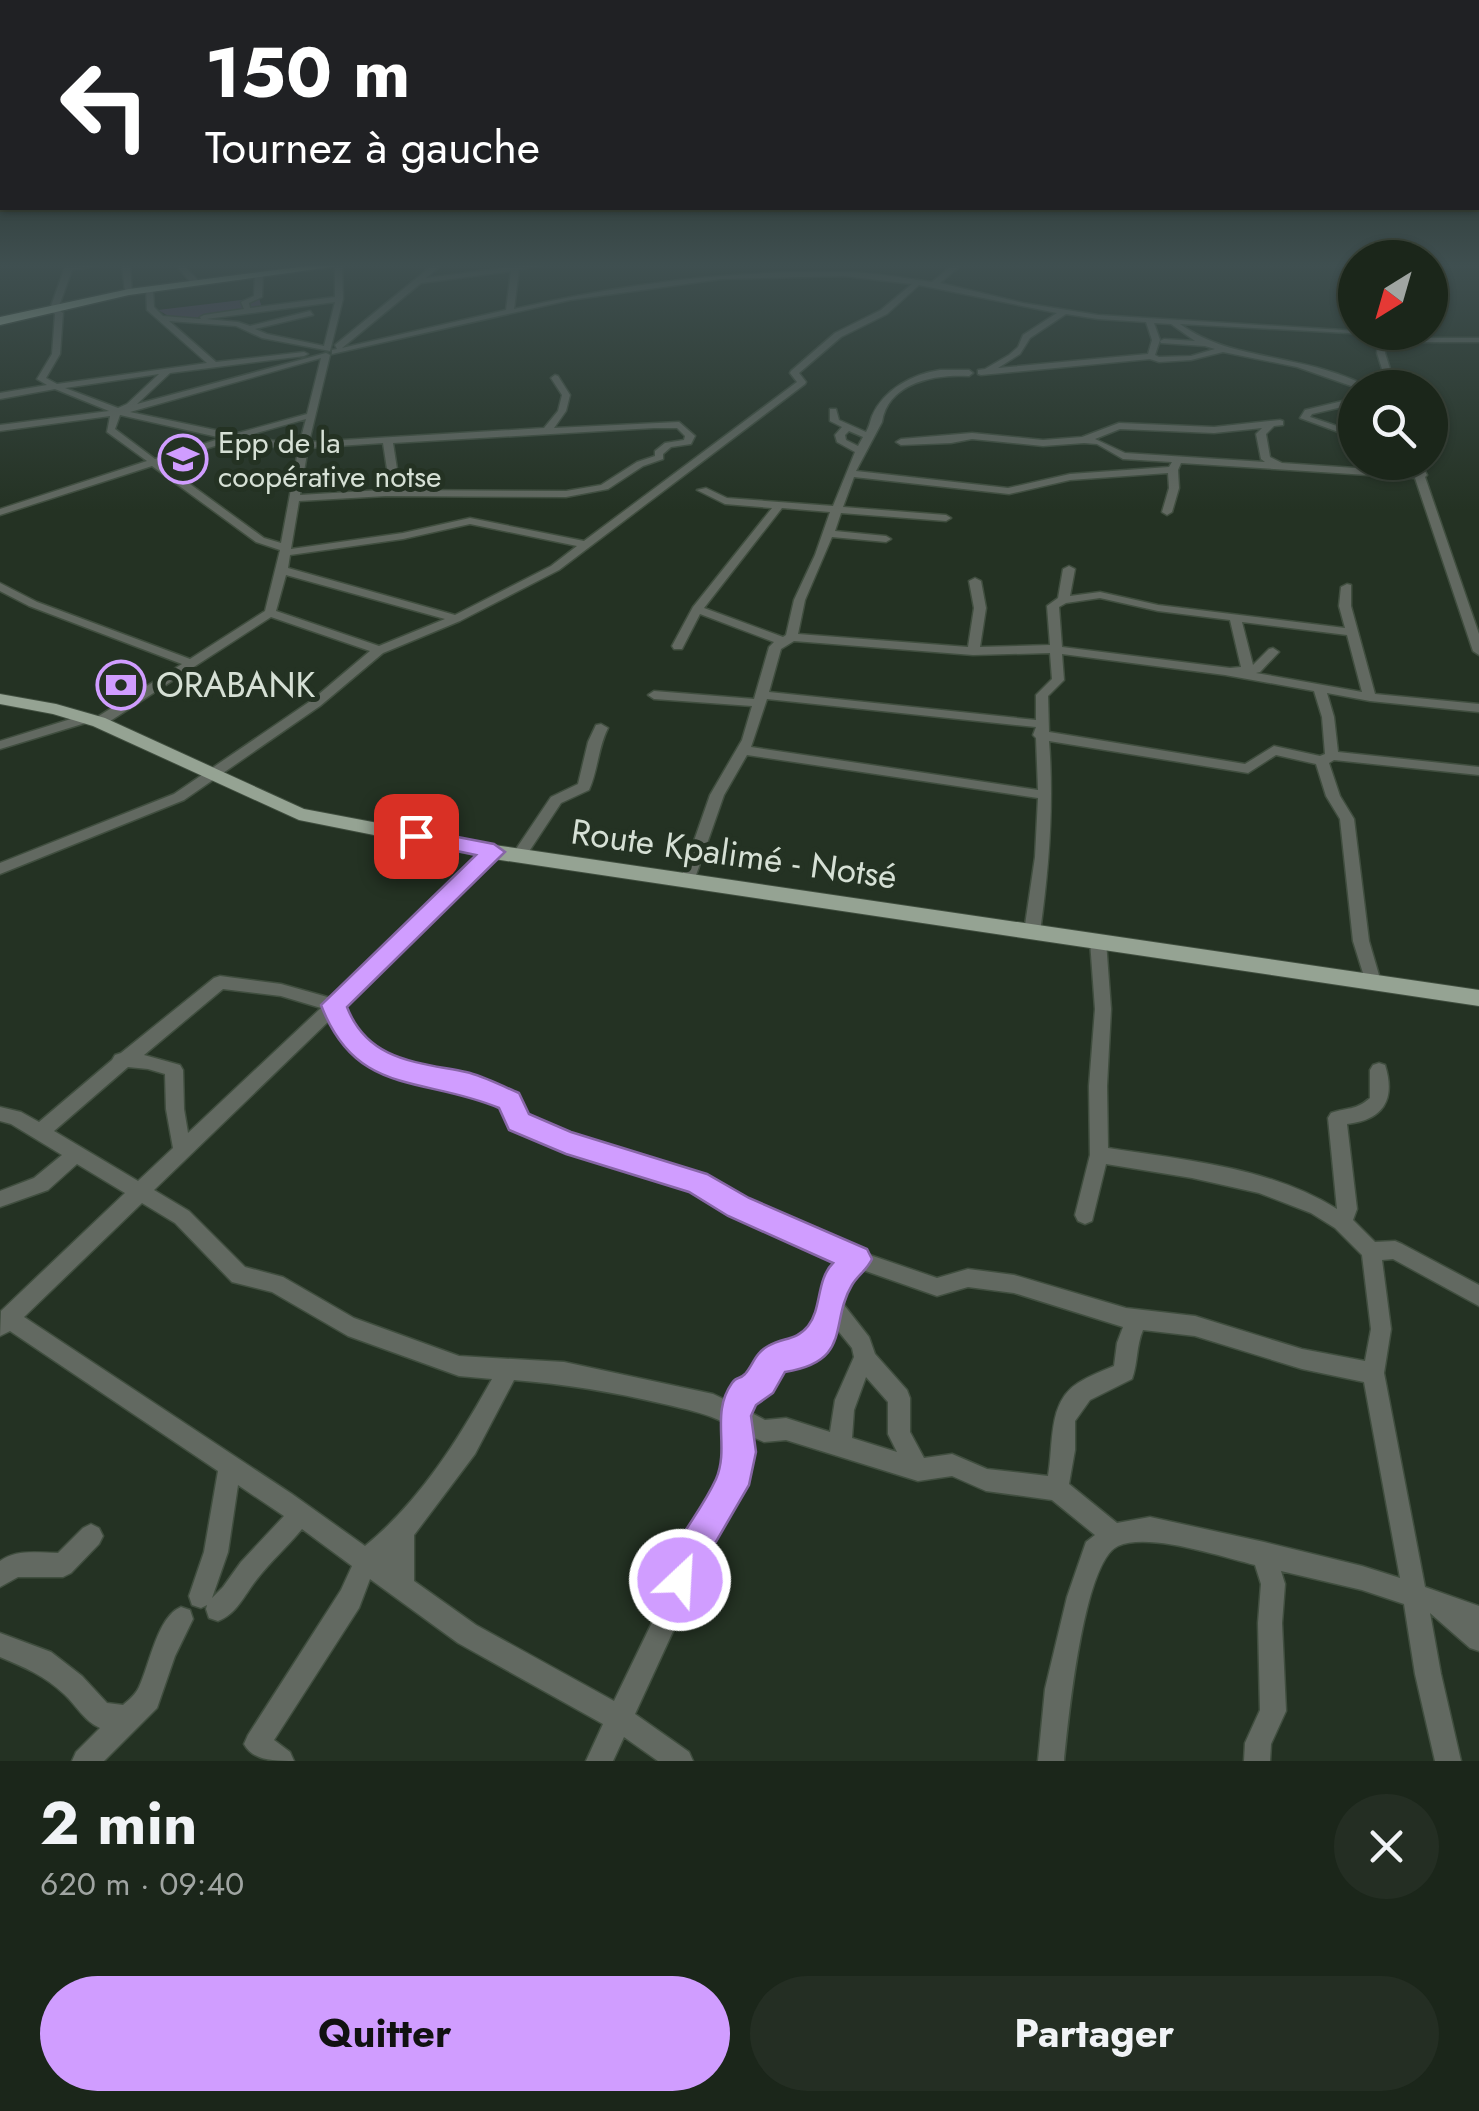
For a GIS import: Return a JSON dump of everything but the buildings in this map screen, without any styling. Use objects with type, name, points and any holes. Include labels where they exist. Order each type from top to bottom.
[{"type":"main road","name":"Route Kpalimé - Notsé","points":[[0,700],[93,720],[299,814],[494,852],[1479,998]]},
{"type":"street","points":[[57,346],[41,379],[56,388],[116,412],[303,447],[664,424],[687,430],[688,442],[664,446],[645,474],[566,494],[386,492],[294,498]]},
{"type":"street","points":[[189,346],[214,365]]},
{"type":"street","points":[[304,346],[327,352]]},
{"type":"street","points":[[0,745],[93,720],[194,664],[270,612],[282,570],[303,447],[328,346]]},
{"type":"street","points":[[0,396],[168,370],[327,352],[335,346]]},
{"type":"street","points":[[0,428],[116,412],[352,346]]},
{"type":"street","points":[[0,869],[179,796],[316,703],[378,650],[456,619],[555,568],[802,382],[794,373],[825,346]]},
{"type":"street","points":[[1024,346],[1012,357],[981,372],[1191,358],[1225,350]]},
{"type":"street","points":[[1156,346],[1157,359]]},
{"type":"street","points":[[1213,346],[1338,377]]},
{"type":"street","points":[[1242,352],[1280,352]]},
{"type":"street","points":[[168,370],[130,406],[116,412],[110,430],[260,540],[285,550],[403,536],[470,521],[586,546]]},
{"type":"street","points":[[688,878],[717,794],[743,750],[776,648],[788,640],[804,584],[859,450],[881,409],[929,371],[969,373]]},
{"type":"street","points":[[548,430],[562,410],[566,394],[555,378]]},
{"type":"street","points":[[1312,398],[1324,407]]},
{"type":"street","points":[[1338,404],[1308,412],[1305,418],[1338,429]]},
{"type":"street","points":[[0,512],[232,436],[312,415]]},
{"type":"street","points":[[859,450],[842,442],[844,431],[834,416],[822,427],[844,431],[868,436]]},
{"type":"street","points":[[1084,440],[1119,426],[1214,430],[1275,424],[1261,434],[1264,454],[1266,459],[1282,466]]},
{"type":"street","points":[[900,442],[972,436],[1030,443],[1084,440],[1098,442],[1123,456],[1176,464]]},
{"type":"street","points":[[944,440],[974,446]]},
{"type":"street","points":[[386,492],[392,469],[388,442]]},
{"type":"street","points":[[1186,446],[1189,456],[1196,460]]},
{"type":"street","points":[[852,474],[1009,492],[1032,482],[1196,460],[1338,470]]},
{"type":"street","points":[[1168,512],[1176,464]]},
{"type":"street","points":[[645,474],[670,481]]},
{"type":"street","points":[[560,478],[558,485],[566,494]]},
{"type":"street","points":[[1423,480],[1478,647]]},
{"type":"street","points":[[702,490],[724,501],[946,518]]},
{"type":"street","points":[[678,646],[697,609],[779,505]]},
{"type":"street","points":[[827,534],[886,540]]},
{"type":"street","points":[[1063,600],[1070,569]]},
{"type":"street","points":[[282,570],[456,619]]},
{"type":"street","points":[[973,651],[980,608],[975,581]]},
{"type":"street","points":[[0,586],[33,604],[194,664]]},
{"type":"street","points":[[1347,587],[1346,606],[1370,698]]},
{"type":"street","points":[[1032,932],[1041,869],[1045,794],[1040,730],[1042,695],[1058,680],[1053,606],[1063,600],[1100,595],[1158,608],[1352,632]]},
{"type":"street","points":[[697,609],[788,640],[973,651],[1053,648],[1225,671],[1370,698],[1479,708]]},
{"type":"street","points":[[270,612],[378,650]]},
{"type":"street","points":[[1236,616],[1248,671]]},
{"type":"street","points":[[1225,671],[1256,669],[1273,652]]},
{"type":"street","points":[[1320,688],[1328,717],[1326,759],[1333,796],[1347,819],[1361,941],[1373,982]]},
{"type":"street","points":[[654,695],[760,699],[1040,730],[1248,769],[1274,750],[1326,759],[1479,771]]},
{"type":"street","points":[[519,855],[556,800],[584,788],[593,765],[592,744],[601,728]]},
{"type":"street","points":[[743,750],[1045,794]]},
{"type":"street","points":[[494,852],[4,1322],[300,1514],[467,1634],[617,1717],[680,1761]]},
{"type":"street","points":[[1085,1215],[1099,1156],[1103,1009],[1098,942]]},
{"type":"street","points":[[40,1132],[121,1060],[173,1024],[220,982],[281,990],[334,1005]]},
{"type":"street","points":[[334,1005],[342,1028],[373,1060],[419,1076],[470,1084],[510,1100],[518,1122],[566,1142],[697,1182],[738,1207],[856,1259],[938,1286],[968,1278],[1014,1284],[1049,1298],[1137,1320],[1195,1326],[1302,1359],[1373,1373]]},
{"type":"street","points":[[121,1060],[148,1062],[174,1070],[182,1150]]},
{"type":"street","points":[[1342,1222],[1348,1209],[1337,1118],[1363,1115],[1379,1101],[1379,1070]]},
{"type":"street","points":[[0,1114],[16,1117],[182,1217],[239,1275],[276,1284],[348,1326],[459,1366],[564,1373],[646,1388],[713,1405],[764,1431],[786,1429],[918,1470],[952,1465],[986,1480],[1056,1489],[1114,1535]]},
{"type":"street","points":[[0,1199],[34,1192],[74,1154]]},
{"type":"street","points":[[1099,1156],[1289,1193],[1324,1208],[1371,1251],[1381,1330],[1373,1373],[1423,1598],[1428,1674],[1448,1761]]},
{"type":"street","points":[[1371,1251],[1394,1250],[1479,1296]]},
{"type":"street","points":[[598,1761],[674,1603],[687,1556],[732,1485],[739,1452],[735,1416],[745,1393],[762,1382],[764,1370],[777,1358],[802,1354],[824,1331],[838,1279],[856,1259]]},
{"type":"street","points":[[833,1308],[862,1344],[865,1359],[899,1398],[899,1434],[918,1470]]},
{"type":"street","points":[[1056,1489],[1064,1450],[1064,1418],[1082,1392],[1124,1372],[1126,1343],[1137,1320]]},
{"type":"street","points":[[841,1444],[840,1418],[849,1384],[865,1359]]},
{"type":"street","points":[[282,1761],[257,1744],[350,1599],[366,1561],[402,1531],[467,1446],[509,1368]]},
{"type":"street","points":[[230,1467],[209,1602],[230,1602],[249,1570],[271,1551],[300,1514]]},
{"type":"street","points":[[1058,1759],[1058,1688],[1078,1596],[1094,1550],[1114,1535],[1150,1530],[1264,1554],[1423,1598],[1479,1618]]},
{"type":"street","points":[[402,1531],[402,1588]]},
{"type":"street","points":[[0,1575],[14,1566],[63,1565],[90,1536]]},
{"type":"street","points":[[1257,1761],[1258,1742],[1273,1711],[1270,1623],[1274,1584],[1264,1554]]},
{"type":"street","points":[[1423,1598],[1479,1639]]},
{"type":"street","points":[[85,1761],[154,1689],[164,1651],[181,1619]]},
{"type":"street","points":[[0,1645],[42,1661],[73,1685],[100,1715],[128,1720]]},
{"type":"place","name":"Epp de la coopérative notse","points":[[183,459]]},
{"type":"place","name":"ORABANK","points":[[121,685]]},
{"type":"route","points":[[416,836],[494,852],[334,1005],[342,1028],[373,1060],[419,1076],[470,1084],[510,1100],[518,1122],[566,1142],[697,1182],[738,1207],[856,1259],[838,1279],[824,1331],[802,1354],[777,1358],[764,1370],[762,1382],[745,1393],[735,1416],[739,1452],[732,1485],[687,1556],[680,1580]]}]
